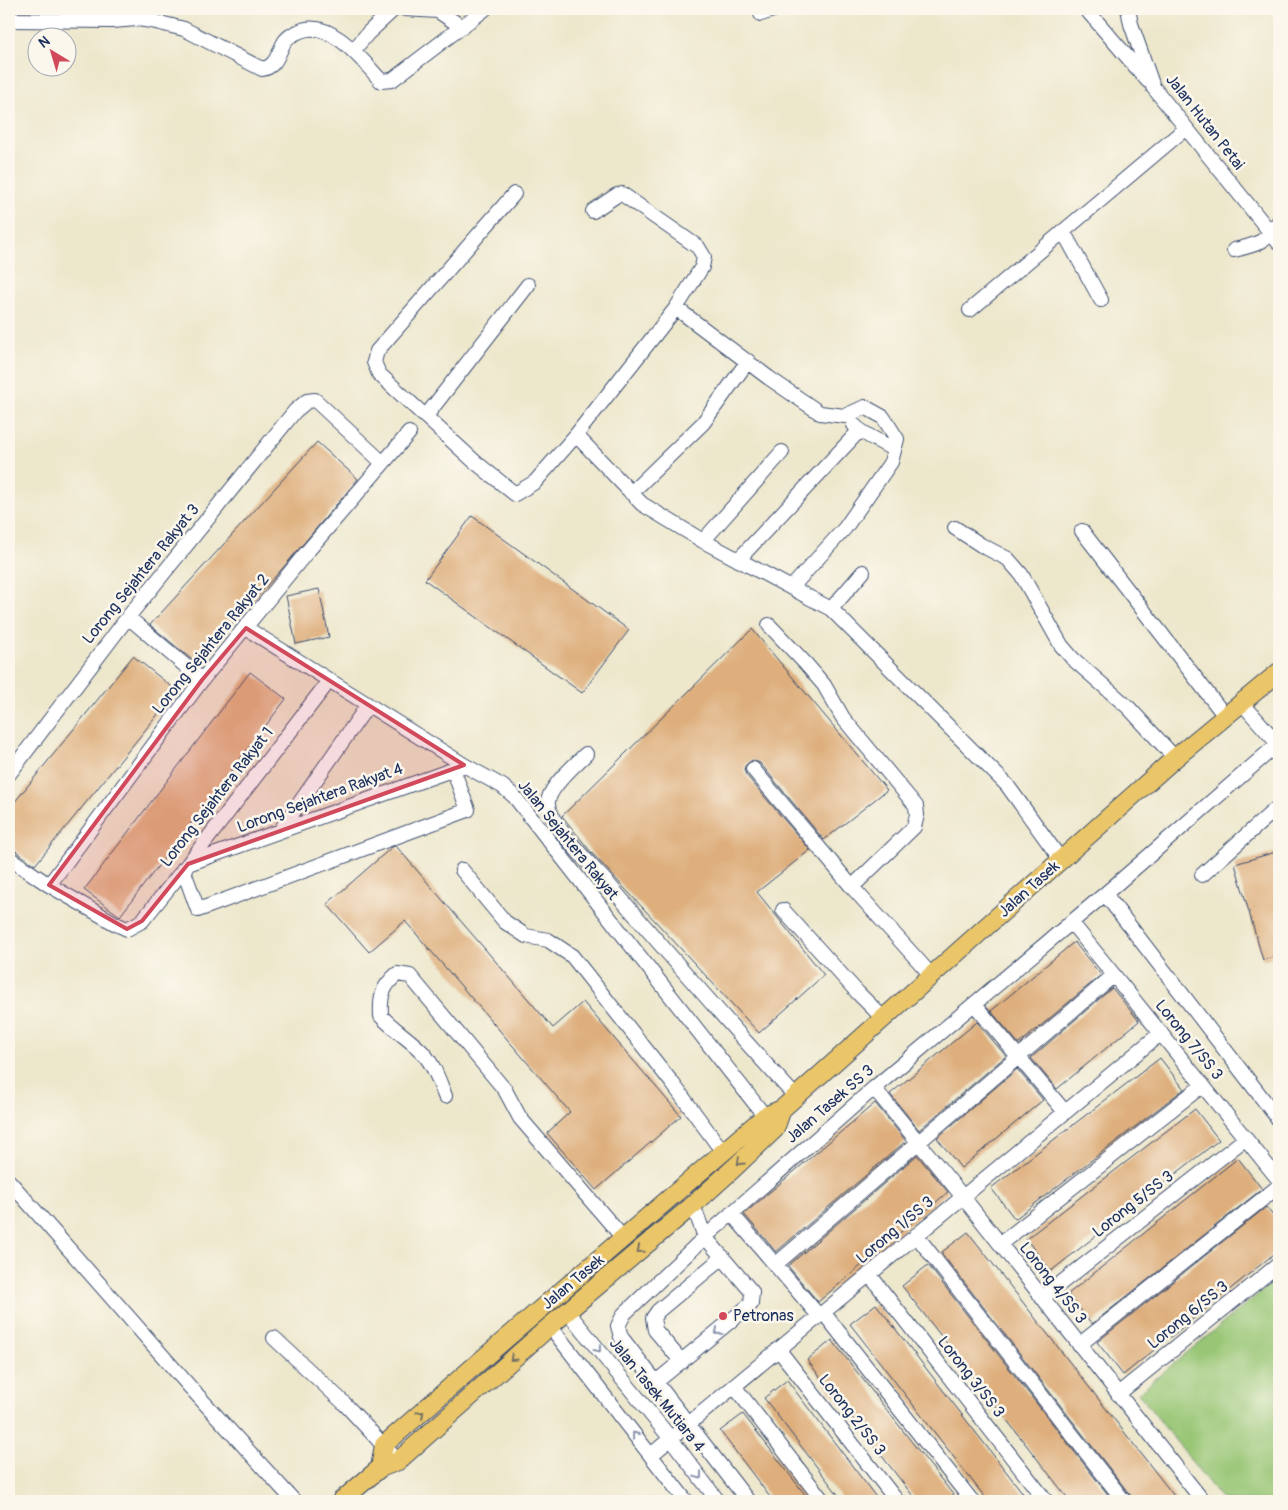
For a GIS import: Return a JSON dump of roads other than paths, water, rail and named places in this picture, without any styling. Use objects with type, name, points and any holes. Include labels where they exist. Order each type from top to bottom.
[{"type":"main road","name":"Jalan Tasek","points":[[341,1501],[380,1468],[398,1461],[556,1317],[693,1205],[782,1109],[1175,758],[1279,672]]},
{"type":"main road","name":"Jalan Tasek","points":[[384,1445],[723,1152],[770,1123]]},
{"type":"main road","points":[[514,1332],[556,1317],[556,1302],[562,1290]]},
{"type":"main road","points":[[380,1468],[384,1445]]},
{"type":"street","points":[[353,51],[368,33],[394,9]]},
{"type":"street","points":[[405,9],[438,11],[462,28]]},
{"type":"street","points":[[9,20],[112,21],[137,18],[152,20],[184,29],[262,69],[273,65],[286,40],[294,33],[308,28],[325,30],[353,51],[381,82],[385,82],[392,80],[485,9]]},
{"type":"street","points":[[761,14],[776,9]]},
{"type":"street","points":[[1086,9],[1154,88]]},
{"type":"street","name":"Jalan Hutan Petai","points":[[1128,9],[1131,24],[1154,88],[1276,238]]},
{"type":"street","points":[[970,310],[1186,128]]},
{"type":"street","points":[[514,194],[377,351],[374,362],[379,374],[474,461],[515,494],[535,482],[576,435],[676,308],[702,267],[704,257],[698,247],[622,194],[617,195],[593,211]]},
{"type":"street","points":[[1234,250],[1276,238],[1279,221]]},
{"type":"street","points":[[1063,231],[1101,300]]},
{"type":"street","points":[[426,416],[528,285]]},
{"type":"street","points":[[676,308],[769,378],[820,413],[845,416],[865,406],[883,417],[897,439],[891,462],[845,528],[790,588]]},
{"type":"street","points":[[632,493],[703,423],[748,361]]},
{"type":"street","name":"Lorong Sejahtera Rakyat 3","points":[[9,774],[128,617],[289,419],[307,401],[315,400],[383,463]]},
{"type":"street","points":[[845,416],[859,431],[894,450]]},
{"type":"street","points":[[738,560],[859,431]]},
{"type":"street","name":"Lorong Sejahtera Rakyat 2","points":[[50,885],[202,680],[409,432]]},
{"type":"street","points":[[576,435],[642,504],[703,541],[831,610],[1007,785],[1061,860]]},
{"type":"street","points":[[703,541],[782,452]]},
{"type":"street","points":[[955,528],[981,545],[1008,559],[1021,574],[1061,645],[1073,659],[1129,708],[1175,758]]},
{"type":"street","points":[[1082,530],[1225,716]]},
{"type":"street","points":[[831,610],[863,572]]},
{"type":"street","points":[[128,617],[202,680]]},
{"type":"street","points":[[769,625],[824,685],[843,718],[916,806],[917,815],[914,827],[852,887]]},
{"type":"street","name":"Jalan Sejahtera Rakyat","points":[[246,628],[368,705],[458,767],[502,786],[514,796],[770,1123]]},
{"type":"street","name":"Lorong Sejahtera Rakyat 1","points":[[50,885],[127,929],[142,921],[328,681]]},
{"type":"street","points":[[1242,702],[1279,744]]},
{"type":"street","points":[[280,831],[368,705]]},
{"type":"street","name":"Jalan Tasek SS 3","points":[[656,1382],[621,1337],[618,1326],[620,1319],[628,1308],[705,1237],[874,1088],[1105,894],[1279,744]]},
{"type":"street","points":[[586,754],[555,785],[547,802],[551,815],[562,831],[628,907],[796,1097]]},
{"type":"street","points":[[185,867],[198,910],[468,810],[458,767]]},
{"type":"street","name":"Lorong Sejahtera Rakyat 4","points":[[185,867],[458,767]]},
{"type":"street","points":[[753,769],[852,887],[932,976]]},
{"type":"street","points":[[1202,876],[1279,806]]},
{"type":"street","points":[[9,858],[50,885]]},
{"type":"street","points":[[462,870],[505,922],[526,936],[548,940],[572,956],[668,1077],[723,1152]]},
{"type":"street","points":[[1105,894],[1279,1120]]},
{"type":"street","points":[[783,910],[884,1019]]},
{"type":"street","name":"Lorong 7/SS 3","points":[[1071,922],[1279,1180]]},
{"type":"street","points":[[445,1096],[433,1067],[423,1053],[394,1030],[381,1016],[380,1001],[386,984],[397,974],[410,976],[505,1090],[520,1118],[624,1239]]},
{"type":"street","points":[[775,1265],[1114,975]]},
{"type":"street","points":[[974,1004],[1065,1112]]},
{"type":"street","name":"Lorong 1/SS 3","points":[[651,1455],[1161,1032]]},
{"type":"street","points":[[1000,1244],[1203,1086]]},
{"type":"street","name":"Lorong 4/SS 3","points":[[874,1088],[963,1196],[1203,1501]]},
{"type":"street","name":"Lorong 5/SS 3","points":[[1042,1298],[1246,1138]]},
{"type":"street","points":[[9,1181],[190,1387],[294,1501]]},
{"type":"street","points":[[1079,1344],[1279,1186]]},
{"type":"street","points":[[693,1205],[705,1237],[752,1292],[752,1304],[656,1382],[748,1501]]},
{"type":"street","points":[[732,1214],[775,1265],[821,1314],[972,1501]]},
{"type":"street","points":[[916,1235],[1124,1501]]},
{"type":"street","points":[[682,1362],[655,1330],[653,1318],[658,1311],[723,1257]]},
{"type":"street","name":"Lorong 6/SS 3","points":[[1118,1394],[1279,1264]]},
{"type":"street","name":"Lorong 3/SS 3","points":[[869,1274],[1046,1501]]},
{"type":"street","points":[[556,1317],[651,1455],[686,1501]]},
{"type":"street","name":"Jalan Tasek Mutiara 4","points":[[556,1317],[671,1439],[718,1501]]},
{"type":"street","points":[[274,1338],[344,1403],[398,1461]]},
{"type":"street","name":"Lorong 2/SS 3","points":[[778,1349],[897,1501]]},
{"type":"street","points":[[734,1386],[824,1501]]},
{"type":"place","name":"Petronas","points":[[723,1316]]}]
